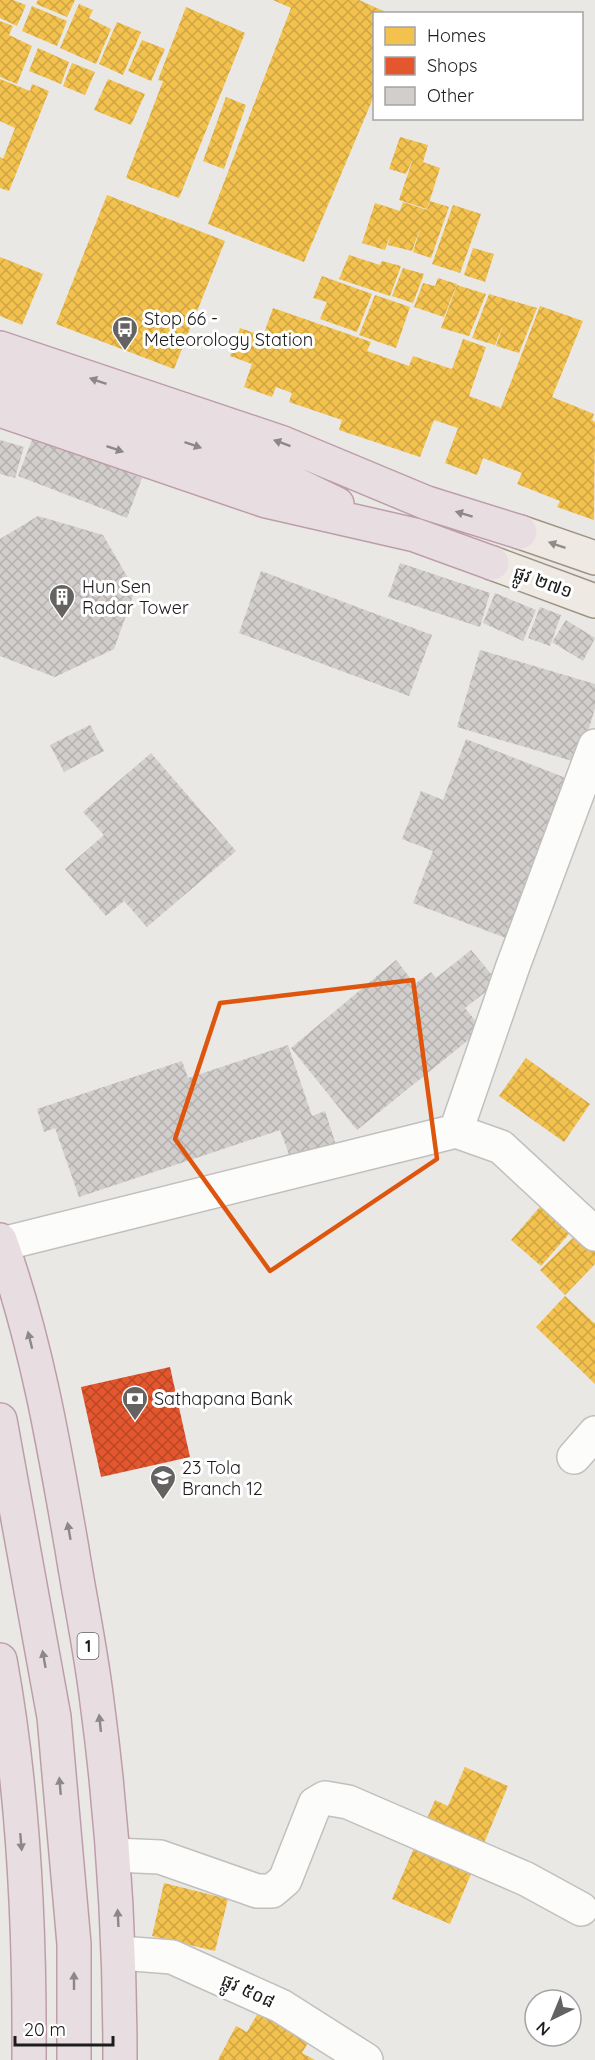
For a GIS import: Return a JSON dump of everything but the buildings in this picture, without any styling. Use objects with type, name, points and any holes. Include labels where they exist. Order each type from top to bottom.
[{"type":"highway","points":[[0,348],[283,443],[427,503],[520,532]]},
{"type":"highway","points":[[0,380],[272,472],[387,528]]},
{"type":"highway","points":[[0,410],[266,501],[415,535],[492,563]]},
{"type":"highway","name":"1","points":[[2,1249],[27,1325],[51,1424],[97,1701],[114,1856],[120,1953],[120,2060]]},
{"type":"highway","points":[[0,1420],[54,1717],[74,1944],[74,2060]]},
{"type":"highway","points":[[0,1660],[11,1721],[30,1946],[29,2060]]},
{"type":"main road","points":[[520,532],[595,558]]},
{"type":"main road","name":"ផ្លូវ ២៧១","points":[[492,563],[595,601]]},
{"type":"street","points":[[456,1131],[513,966],[595,746]]},
{"type":"street","points":[[2,1249],[456,1131],[501,1147],[595,1234]]},
{"type":"street","points":[[574,1457],[595,1432]]},
{"type":"street","points":[[114,1856],[160,1857],[257,1891],[272,1891],[285,1880],[315,1804],[325,1798],[348,1802],[380,1815],[526,1879],[581,1909]]},
{"type":"street","name":"ផ្លូវ ៥០៨","points":[[120,1953],[172,1957],[281,2006],[366,2060]]},
{"type":"highlighted area","points":[[413,980],[437,1159],[270,1271],[175,1139],[220,1003]]},
{"type":"place","name":"Stop 66 - Meteorology Station","points":[[125,352]]},
{"type":"place","name":"Hun Sen Radar Tower","points":[[62,620]]},
{"type":"place","name":"Sathapana Bank","points":[[135,1422]]},
{"type":"place","name":"23 Tola Branch 12","points":[[163,1501]]}]
